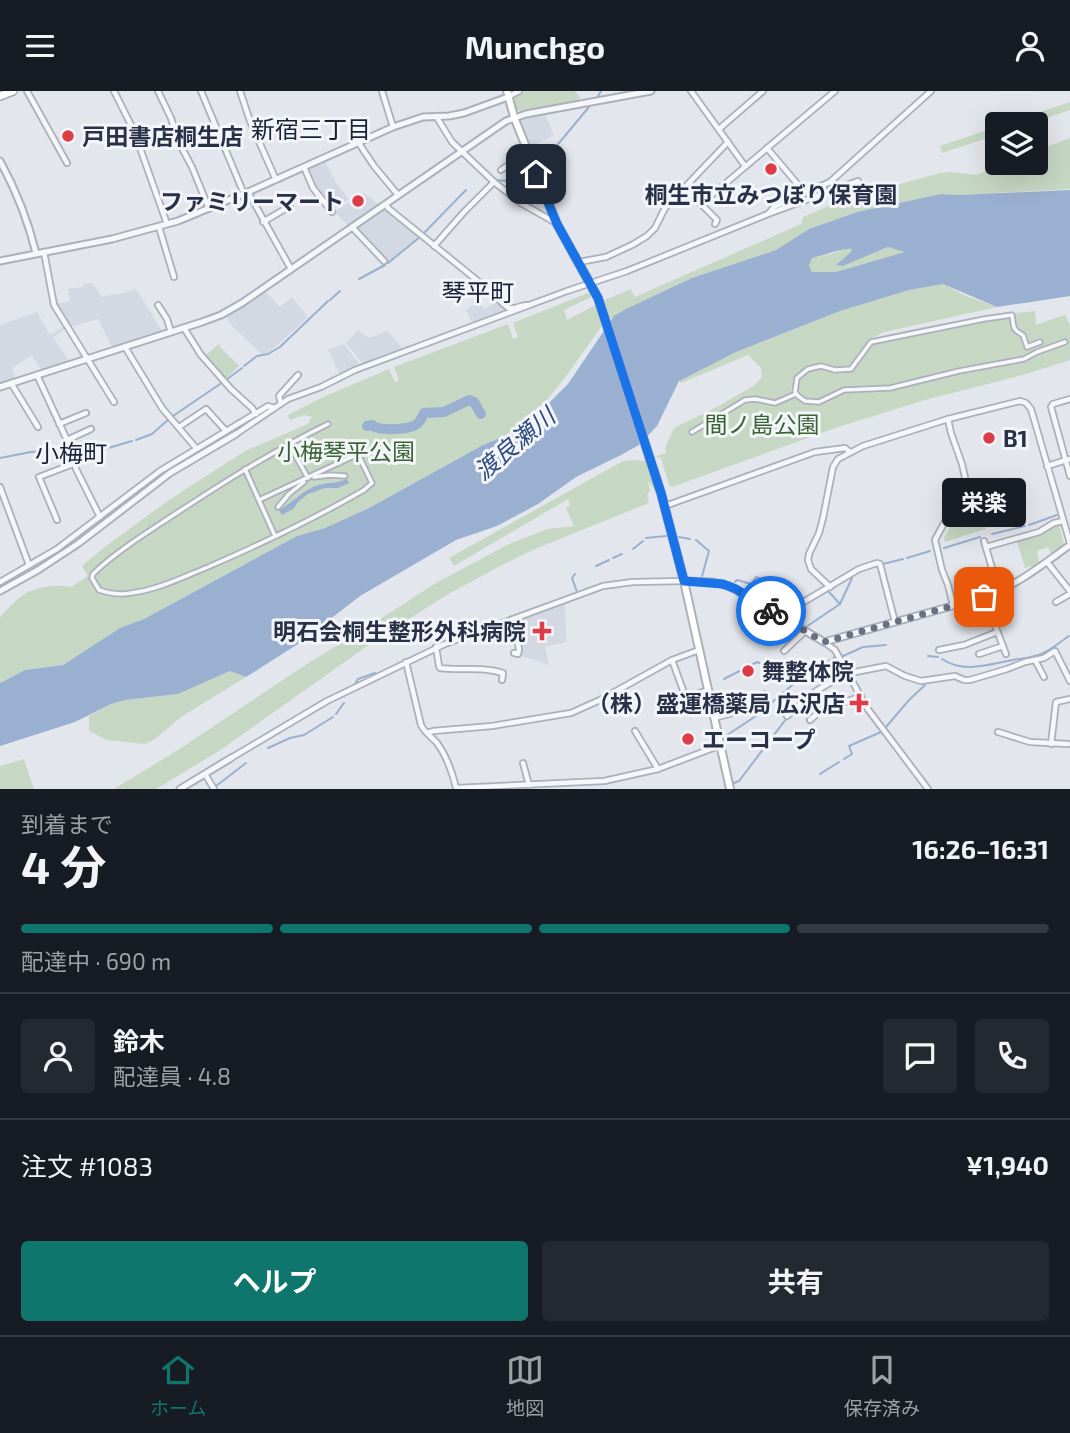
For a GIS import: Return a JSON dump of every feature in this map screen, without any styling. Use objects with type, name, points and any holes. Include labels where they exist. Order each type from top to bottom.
[{"type":"main road","points":[[0,96],[13,91]]},
{"type":"main road","points":[[508,94],[527,152],[557,224],[593,288],[651,460],[684,581],[730,789]]},
{"type":"street","points":[[27,91],[67,163]]},
{"type":"street","points":[[114,91],[134,131],[167,224]]},
{"type":"street","points":[[158,91],[172,118],[178,141],[209,209]]},
{"type":"street","points":[[201,91],[246,193],[291,269]]},
{"type":"street","points":[[240,91],[276,180]]},
{"type":"street","points":[[382,91],[393,127]]},
{"type":"street","points":[[0,261],[159,227],[209,209],[393,127],[420,117],[464,113],[519,91]]},
{"type":"street","points":[[0,387],[225,313],[514,117],[651,91]]},
{"type":"street","points":[[691,91],[745,166]]},
{"type":"street","points":[[719,129],[763,91]]},
{"type":"street","points":[[701,204],[835,91]]},
{"type":"street","points":[[768,214],[774,207],[830,182],[931,91]]},
{"type":"street","points":[[436,116],[452,142],[494,182],[521,203],[557,224]]},
{"type":"street","points":[[358,142],[398,195]]},
{"type":"street","points":[[579,263],[606,257],[647,236],[665,208],[728,142]]},
{"type":"street","points":[[767,148],[805,193]]},
{"type":"street","points":[[501,170],[527,152]]},
{"type":"street","points":[[0,161],[24,212],[36,253]]},
{"type":"street","points":[[304,167],[313,188],[332,212]]},
{"type":"street","points":[[538,178],[556,177]]},
{"type":"street","points":[[0,591],[66,551],[170,473],[293,396],[321,387],[406,350],[567,291],[593,288],[627,271],[768,214],[858,181]]},
{"type":"street","points":[[434,246],[494,182]]},
{"type":"street","points":[[684,188],[717,220],[715,224]]},
{"type":"street","points":[[386,204],[508,308],[530,305]]},
{"type":"street","points":[[263,222],[290,206]]},
{"type":"street","points":[[159,227],[174,277]]},
{"type":"street","points":[[352,227],[384,261]]},
{"type":"street","points":[[44,252],[54,305],[114,402]]},
{"type":"street","points":[[158,305],[171,332]]},
{"type":"street","points":[[1028,356],[1023,335],[1014,330],[1012,315],[984,319],[871,342],[851,369],[835,370],[821,366],[808,369],[797,378],[796,394],[805,401],[819,402],[844,390],[890,388],[1024,359],[1065,342]]},
{"type":"street","points":[[184,328],[201,355],[256,414]]},
{"type":"street","points":[[1027,347],[1040,342]]},
{"type":"street","points":[[125,347],[157,400],[196,448]]},
{"type":"street","points":[[37,375],[67,440],[73,464],[100,517]]},
{"type":"street","points":[[281,403],[279,396],[298,375]]},
{"type":"street","points":[[11,383],[38,427]]},
{"type":"street","points":[[692,432],[745,400],[775,403],[796,394]]},
{"type":"street","points":[[1070,399],[1051,407],[1068,460],[1070,476]]},
{"type":"street","points":[[824,642],[999,592],[1018,582],[1070,544],[1031,409],[1023,401],[948,419],[850,452],[835,463],[819,533],[808,557],[811,569],[830,587]]},
{"type":"street","points":[[0,582],[57,549],[160,471],[196,448],[268,406],[275,408]]},
{"type":"street","points":[[179,427],[206,409],[226,431]]},
{"type":"street","points":[[59,424],[86,413]]},
{"type":"street","points":[[948,419],[966,480],[935,540],[953,605]]},
{"type":"street","points":[[328,424],[245,470],[143,536],[93,574],[92,578],[99,590],[122,594],[148,589],[188,575],[347,500],[371,486],[371,480],[354,446]]},
{"type":"street","points":[[67,440],[91,429]]},
{"type":"street","points":[[289,444],[308,478]]},
{"type":"street","points":[[665,506],[815,452],[846,448],[850,452]]},
{"type":"street","points":[[259,500],[358,454]]},
{"type":"street","points":[[1047,466],[1068,460]]},
{"type":"street","points":[[57,520],[39,477],[73,464]]},
{"type":"street","points":[[245,470],[275,536]]},
{"type":"street","points":[[278,507],[308,478],[345,476]]},
{"type":"street","points":[[0,488],[29,565]]},
{"type":"street","points":[[999,592],[985,544],[1039,532],[1063,521]]},
{"type":"street","points":[[1047,562],[1070,593],[1056,602]]},
{"type":"street","points":[[781,617],[859,569],[879,563],[895,622]]},
{"type":"street","points":[[180,789],[327,701],[436,647],[603,586],[633,582],[684,581],[729,586],[835,650],[867,708],[928,789]]},
{"type":"street","points":[[984,597],[1006,654]]},
{"type":"street","points":[[513,618],[519,649],[518,654],[514,653]]},
{"type":"street","points":[[784,651],[804,632]]},
{"type":"street","points":[[939,650],[964,645],[997,632]]},
{"type":"street","points":[[979,655],[1003,646]]},
{"type":"street","points":[[436,647],[440,668],[500,671],[502,680]]},
{"type":"street","points":[[427,733],[571,713],[672,660],[699,650]]},
{"type":"street","points":[[787,716],[835,679],[886,666],[920,681],[955,675],[967,680],[1044,658],[1055,651],[1070,681]]},
{"type":"street","points":[[672,660],[686,698],[708,690]]},
{"type":"street","points":[[1035,660],[1044,677]]},
{"type":"street","points":[[406,662],[420,720],[427,733],[439,745],[456,788],[604,781],[658,769],[721,745]]},
{"type":"street","points":[[714,718],[740,711],[764,694]]},
{"type":"street","points":[[810,720],[819,712],[861,696]]},
{"type":"street","points":[[1052,744],[1056,702],[1070,699]]},
{"type":"street","points":[[635,731],[658,769]]},
{"type":"street","points":[[998,733],[1030,741],[1068,744]]},
{"type":"street","points":[[523,763],[529,785]]},
{"type":"street","points":[[205,774],[214,789]]},
{"type":"street","points":[[587,783],[589,789]]},
{"type":"shaded area","points":[[545,114],[554,136],[531,147],[521,122],[523,118]]},
{"type":"shaded area","points":[[325,162],[349,199],[332,210],[314,187],[308,170]]},
{"type":"shaded area","points":[[364,193],[377,205],[348,225],[334,212]]},
{"type":"shaded area","points":[[385,208],[420,236],[388,262],[356,230]]},
{"type":"shaded area","points":[[92,283],[101,297],[136,289],[162,331],[112,347],[98,319],[70,327],[56,304],[70,301],[68,289]]},
{"type":"shaded area","points":[[265,291],[280,307],[292,297],[308,317],[279,344],[262,354],[226,317]]},
{"type":"shaded area","points":[[499,301],[504,311],[472,323],[466,309],[480,302],[484,309]]},
{"type":"shaded area","points":[[37,312],[50,335],[65,326],[66,329],[53,337],[69,361],[41,370],[32,355],[12,368],[15,378],[0,383],[0,325]]},
{"type":"shaded area","points":[[358,330],[369,338],[388,331],[402,348],[363,364],[346,343]]},
{"type":"shaded area","points":[[344,344],[360,365],[340,375],[328,349]]},
{"type":"shaded area","name":"明石会桐生整形外科病院","points":[[565,603],[566,642],[545,647],[549,665],[522,656],[516,621]]},
{"type":"green space","points":[[523,91],[575,91],[580,97],[578,101],[522,112],[516,109],[513,98]]},
{"type":"green space","points":[[1070,102],[1070,110],[1048,118],[1048,112],[1040,112]]},
{"type":"green space","points":[[985,131],[985,139],[942,153],[940,146]]},
{"type":"green space","name":"小梅琴平公園","points":[[1070,138],[1070,189],[941,194],[857,212],[809,229],[776,250],[692,278],[626,309],[603,324],[547,400],[526,417],[514,432],[483,445],[369,508],[325,528],[297,536],[144,619],[120,628],[63,665],[25,670],[0,683],[0,617],[15,601],[36,589],[71,587],[88,576],[82,566],[106,546],[169,500],[245,451],[308,424],[312,417],[304,415],[290,420],[288,415],[323,397],[389,369],[395,382],[399,381],[394,367],[508,324],[513,339],[518,337],[513,323],[588,293],[593,296],[564,310],[567,320],[631,289],[635,297],[801,224],[803,217],[845,199],[940,173],[977,175],[985,172],[985,175],[1048,175],[1048,146]]},
{"type":"green space","points":[[848,247],[853,249],[837,265],[843,266],[889,247],[906,252],[836,272],[812,272],[809,266],[812,258]]},
{"type":"green space","name":"間ノ島公園","points":[[943,284],[997,307],[884,332],[870,339],[952,322],[1035,311],[1036,325],[1065,315],[1070,326],[1070,360],[832,429],[672,487],[661,458],[646,461],[657,493],[648,481],[649,503],[535,549],[450,593],[377,639],[219,751],[156,789],[114,789],[436,583],[509,544],[548,529],[574,526],[566,508],[570,506],[568,499],[454,566],[449,558],[623,461],[643,461],[666,453],[665,448],[674,428],[719,406],[755,385],[762,377],[761,368],[748,355],[681,383],[679,381],[684,377],[736,352],[840,311],[909,290]]},
{"type":"green space","points":[[219,344],[239,366],[225,379],[206,355]]},
{"type":"green space","points":[[974,484],[986,529],[945,542],[944,538]]},
{"type":"green space","points":[[1059,524],[1064,545],[1051,554],[1048,547],[1037,551],[1039,562],[1032,568],[1025,568],[1017,541],[1042,534]]},
{"type":"green space","points":[[230,671],[246,677],[181,717],[145,744],[107,740],[89,731],[89,716],[111,704],[178,694]]},
{"type":"green space","points":[[24,759],[34,789],[0,789],[0,766]]},
{"type":"water","name":"渡良瀬川","points":[[1070,190],[1070,296],[997,307],[943,284],[909,290],[840,311],[736,352],[679,381],[657,426],[639,445],[576,477],[538,504],[497,526],[456,540],[360,596],[298,644],[246,677],[230,671],[178,694],[125,700],[75,722],[0,746],[0,683],[25,670],[63,665],[120,628],[144,619],[297,536],[325,528],[369,508],[483,445],[514,432],[568,384],[614,316],[626,309],[692,278],[776,250],[809,229],[857,212],[941,194]],"holes":[[[888,247],[905,252],[836,272],[812,272],[809,266],[812,258],[844,249],[852,249],[836,265],[843,266]]]},
{"type":"water","points":[[347,479],[349,483],[338,488],[325,488],[308,494],[293,509],[282,515],[279,510],[313,487]]},
{"type":"waterway","points":[[597,98],[601,91]]},
{"type":"waterway","points":[[538,165],[589,107]]},
{"type":"waterway","points":[[496,180],[507,181]]},
{"type":"waterway","points":[[424,233],[466,190]]},
{"type":"waterway","points":[[388,263],[420,237]]},
{"type":"waterway","points":[[359,279],[385,265]]},
{"type":"waterway","points":[[330,300],[340,291]]},
{"type":"waterway","points":[[244,366],[257,356],[268,354],[280,347],[328,301]]},
{"type":"waterway","points":[[226,380],[242,368]]},
{"type":"waterway","points":[[173,416],[223,382]]},
{"type":"waterway","points":[[367,426],[387,429],[410,427],[419,423],[424,413],[444,412],[469,400],[474,402],[481,414]]},
{"type":"waterway","points":[[136,440],[152,434],[169,419]]},
{"type":"waterway","points":[[73,449],[105,449],[132,441]]},
{"type":"waterway","points":[[0,458],[67,449]]},
{"type":"waterway","points":[[1029,525],[1057,515]]},
{"type":"waterway","points":[[992,534],[1025,526]]},
{"type":"waterway","points":[[646,538],[666,536]]},
{"type":"waterway","points":[[679,537],[690,539]]},
{"type":"waterway","points":[[944,548],[980,537]]},
{"type":"waterway","points":[[696,540],[709,551],[702,576]]},
{"type":"waterway","points":[[633,549],[643,541]]},
{"type":"waterway","points":[[907,558],[930,551]]},
{"type":"waterway","points":[[613,558],[622,554]]},
{"type":"waterway","points":[[883,564],[903,559]]},
{"type":"waterway","points":[[596,566],[609,560]]},
{"type":"waterway","points":[[575,574],[572,578],[577,592]]},
{"type":"waterway","points":[[735,582],[737,580],[751,584],[756,577],[790,584],[803,599]]},
{"type":"waterway","points":[[806,627],[840,604],[852,578]]},
{"type":"waterway","points":[[807,603],[828,591],[840,604]]},
{"type":"waterway","points":[[942,659],[959,666],[986,665],[1038,655],[1069,636]]},
{"type":"waterway","points":[[843,656],[863,647],[886,645]]},
{"type":"waterway","points":[[928,656],[938,657]]},
{"type":"waterway","points":[[724,737],[756,716],[797,681],[835,657]]},
{"type":"waterway","points":[[724,679],[757,662],[762,664]]},
{"type":"waterway","points":[[355,684],[358,679],[375,673]]},
{"type":"waterway","points":[[886,727],[925,685]]},
{"type":"waterway","points":[[336,714],[344,703]]},
{"type":"waterway","points":[[268,748],[304,735],[333,717]]},
{"type":"waterway","points":[[734,783],[739,781],[786,719]]},
{"type":"waterway","points":[[844,759],[852,754],[849,746],[881,732]]},
{"type":"waterway","points":[[820,774],[839,762]]},
{"type":"waterway","points":[[216,786],[246,763]]},
{"type":"way so far","points":[[771,611],[824,642],[984,597]]},
{"type":"place","name":"戸田書店桐生店","points":[[68,136]]},
{"type":"place","name":"桐生市立みつぼり保育園","points":[[771,169]]},
{"type":"place","name":"ファミリーマート","points":[[358,201]]},
{"type":"place","name":"B1","points":[[989,438]]},
{"type":"place","name":"栄楽","points":[[984,597]]},
{"type":"place","name":"明石会桐生整形外科病院","points":[[542,631]]},
{"type":"place","name":"舞整体院","points":[[748,671]]},
{"type":"place","name":"（株）盛運橋薬局 広沢店","points":[[859,703]]},
{"type":"place","name":"エーコープ","points":[[688,739]]},
{"type":"district","name":"新宿三丁目","points":[[311,128]]},
{"type":"district","name":"琴平町","points":[[478,291]]},
{"type":"district","name":"小梅町","points":[[71,452]]},
{"type":"route","points":[[536,174],[557,224],[598,298],[661,493],[684,581],[723,584],[771,611]]}]
